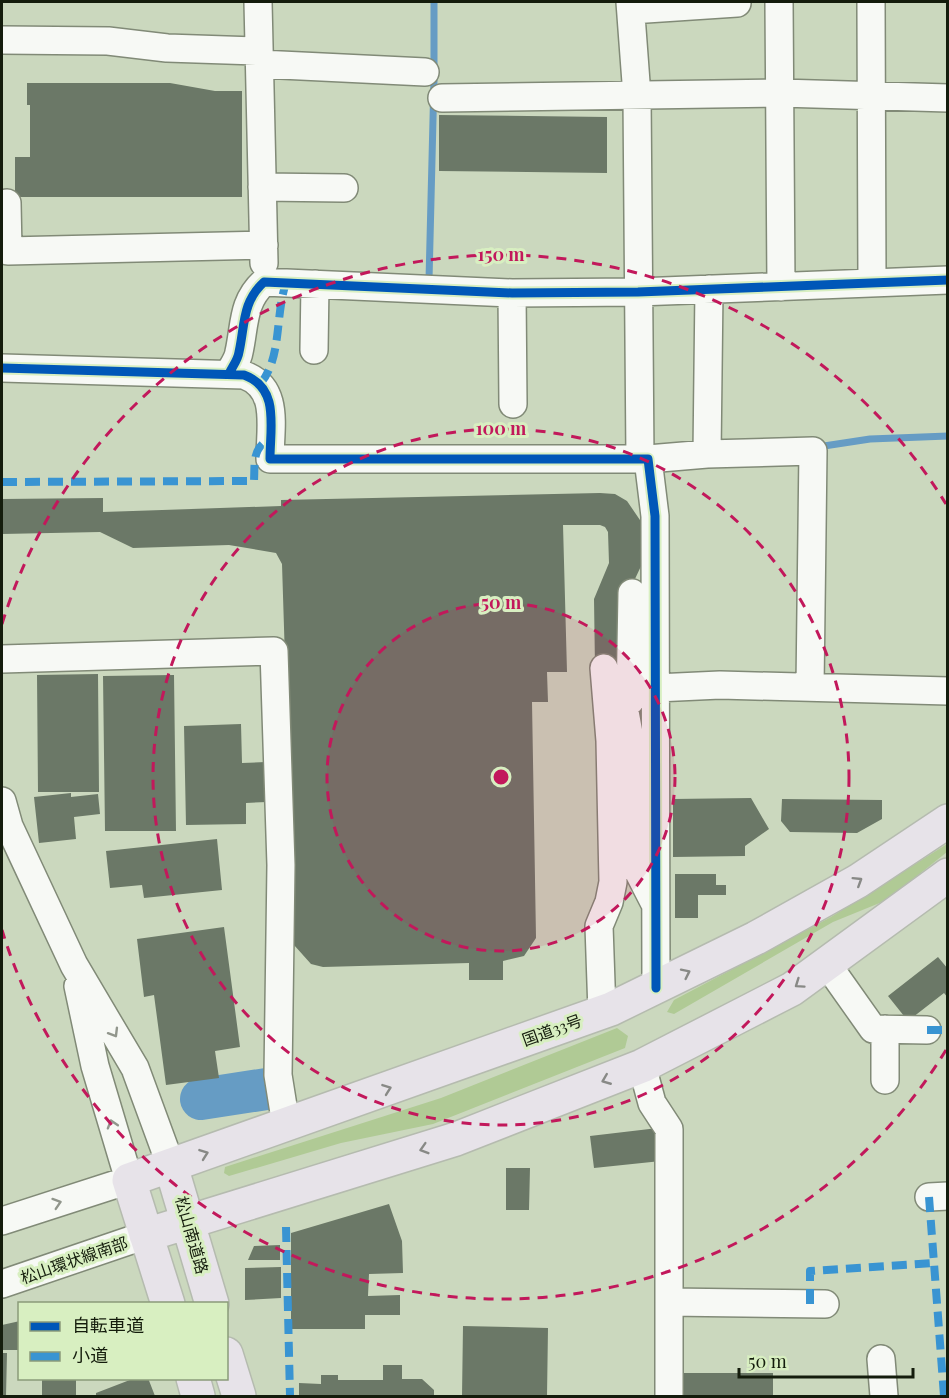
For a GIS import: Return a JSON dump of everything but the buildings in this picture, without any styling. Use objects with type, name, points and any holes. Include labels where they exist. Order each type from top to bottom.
[{"type":"highway","name":"国道33号","points":[[129,1180],[602,1012],[756,938],[858,881],[948,821]]},
{"type":"highway","points":[[146,1235],[456,1139],[642,1066],[792,989],[948,874]]},
{"type":"highway","name":"松山南道路","points":[[171,1166],[211,1302]]},
{"type":"highway","points":[[129,1180],[167,1302]]},
{"type":"highway","points":[[228,1360],[239,1396]]},
{"type":"highway","points":[[194,1380],[198,1396]]},
{"type":"street","points":[[258,2],[264,282]]},
{"type":"street","points":[[779,2],[781,286]]},
{"type":"street","points":[[871,2],[872,283]]},
{"type":"street","points":[[656,988],[655,516],[644,459],[638,292],[637,96],[630,6],[737,3]]},
{"type":"street","points":[[2,40],[108,41],[259,58],[424,72]]},
{"type":"street","points":[[442,98],[781,93],[948,98]]},
{"type":"street","points":[[262,187],[344,188]]},
{"type":"street","points":[[2,204],[7,204],[4,255],[264,245]]},
{"type":"street","points":[[229,374],[239,355],[245,311],[252,293],[264,282],[512,293],[638,292],[948,280]]},
{"type":"street","points":[[314,350],[315,284]]},
{"type":"street","points":[[706,454],[709,289]]},
{"type":"street","points":[[512,293],[513,404]]},
{"type":"street","points":[[2,368],[229,374],[253,378],[266,389],[270,402],[270,459],[644,459],[706,454],[813,451],[810,687]]},
{"type":"street","points":[[628,723],[633,668],[632,593]]},
{"type":"street","points":[[2,659],[274,651],[281,864],[278,1065],[286,1125]]},
{"type":"street","points":[[602,1012],[599,926],[609,902],[613,882],[610,668],[628,723],[632,750],[637,869],[656,906]]},
{"type":"street","points":[[656,688],[720,685],[948,691]]},
{"type":"street","points":[[4,818],[74,964],[135,1068],[171,1166]]},
{"type":"street","points":[[2,1221],[129,1180],[94,1066],[74,964]]},
{"type":"street","points":[[827,964],[873,1029],[927,1030]]},
{"type":"street","points":[[885,1029],[885,1080]]},
{"type":"street","points":[[642,1066],[652,1103],[669,1129],[669,1396]]},
{"type":"street","name":"松山環状線南部","points":[[2,1284],[146,1235]]},
{"type":"street","points":[[669,1302],[825,1304]]},
{"type":"street","points":[[882,1359],[884,1396]]},
{"type":"green space","points":[[947,844],[947,852],[887,900],[833,922],[674,1014],[667,1012],[674,1000],[831,917]]},
{"type":"green space","points":[[617,1028],[628,1036],[625,1048],[433,1124],[341,1143],[229,1176],[224,1173],[225,1167],[441,1098]]},
{"type":"waterway","points":[[434,2],[434,71]]},
{"type":"waterway","points":[[429,280],[434,79]]},
{"type":"waterway","points":[[824,446],[870,439],[948,436]]},
{"type":"waterway","points":[[201,1099],[273,1088]]},
{"type":"marked path","points":[[261,383],[272,361],[286,283]]},
{"type":"marked path","points":[[2,482],[254,481],[257,451],[270,439]]},
{"type":"marked path","points":[[927,1030],[948,1030]]},
{"type":"marked path","points":[[929,1197],[944,1396]]},
{"type":"marked path","points":[[286,1227],[290,1396]]},
{"type":"marked path","points":[[810,1304],[810,1271],[934,1263]]},
{"type":"cycle path","points":[[229,374],[238,355],[248,306],[264,282],[512,293],[638,292],[948,280]]},
{"type":"cycle path","points":[[2,368],[244,375],[255,381],[263,389],[268,399],[271,422],[270,459],[648,459],[655,516],[656,988]]}]
